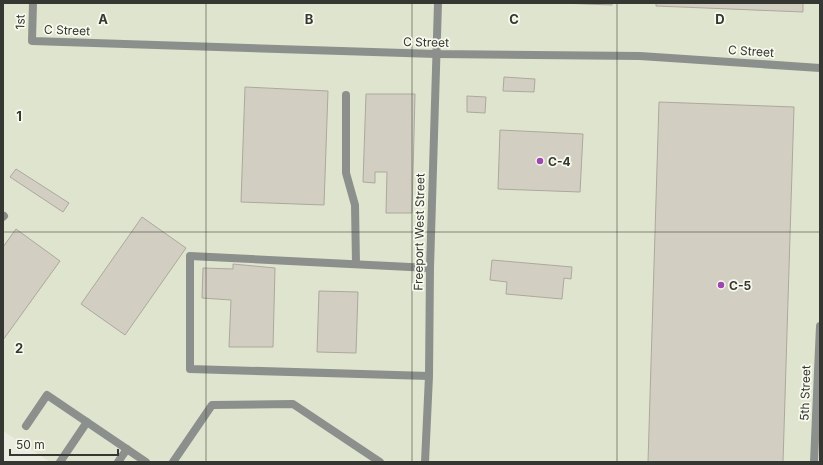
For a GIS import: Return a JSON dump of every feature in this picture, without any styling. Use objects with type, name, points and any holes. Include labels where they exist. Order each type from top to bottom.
[{"type":"lane","name":"1st","points":[[32,41],[33,3]]},
{"type":"lane","name":"Freeport West Street","points":[[425,462],[429,376],[430,268],[438,3]]},
{"type":"lane","name":"C Street","points":[[32,41],[436,54],[640,56],[820,68]]},
{"type":"lane","points":[[346,95],[346,173],[355,205],[356,264]]},
{"type":"lane","points":[[429,376],[190,369],[190,256],[430,268]]},
{"type":"lane","name":"5th Street","points":[[814,462],[820,326]]},
{"type":"lane","points":[[26,426],[47,395],[146,462]]},
{"type":"lane","points":[[173,462],[212,405],[293,404],[380,462]]},
{"type":"lane","points":[[60,462],[87,422]]},
{"type":"lane","points":[[118,462],[127,449]]},
{"type":"shaded area","points":[[3,3],[820,3],[820,462],[50,462],[3,431]]},
{"type":"building","points":[[559,3],[612,3],[612,5]]},
{"type":"building","points":[[656,3],[803,3],[803,12],[656,6]]},
{"type":"building","points":[[504,77],[535,79],[534,92],[503,91]]},
{"type":"building","points":[[245,87],[328,91],[324,205],[241,202]]},
{"type":"building","points":[[366,94],[415,94],[412,213],[386,213],[387,172],[375,172],[375,183],[363,182]]},
{"type":"building","points":[[467,96],[486,97],[485,113],[467,112]]},
{"type":"building","name":"C-5","points":[[659,102],[794,107],[783,462],[648,462]]},
{"type":"building","name":"C-4","points":[[500,130],[583,134],[580,192],[498,189]]},
{"type":"building","points":[[16,169],[69,203],[63,212],[10,177]]},
{"type":"building","points":[[142,217],[186,248],[125,335],[81,304]]},
{"type":"building","points":[[16,229],[60,261],[3,340],[3,247]]},
{"type":"building","points":[[492,260],[572,267],[571,279],[564,278],[562,299],[506,294],[507,282],[490,280]]},
{"type":"building","points":[[233,264],[275,268],[273,347],[229,347],[231,300],[202,298],[203,268],[233,269]]},
{"type":"building","points":[[319,291],[358,292],[356,353],[317,352]]},
{"type":"place","name":"C-4","points":[[540,161]]},
{"type":"place","name":"C-5","points":[[721,285]]}]
